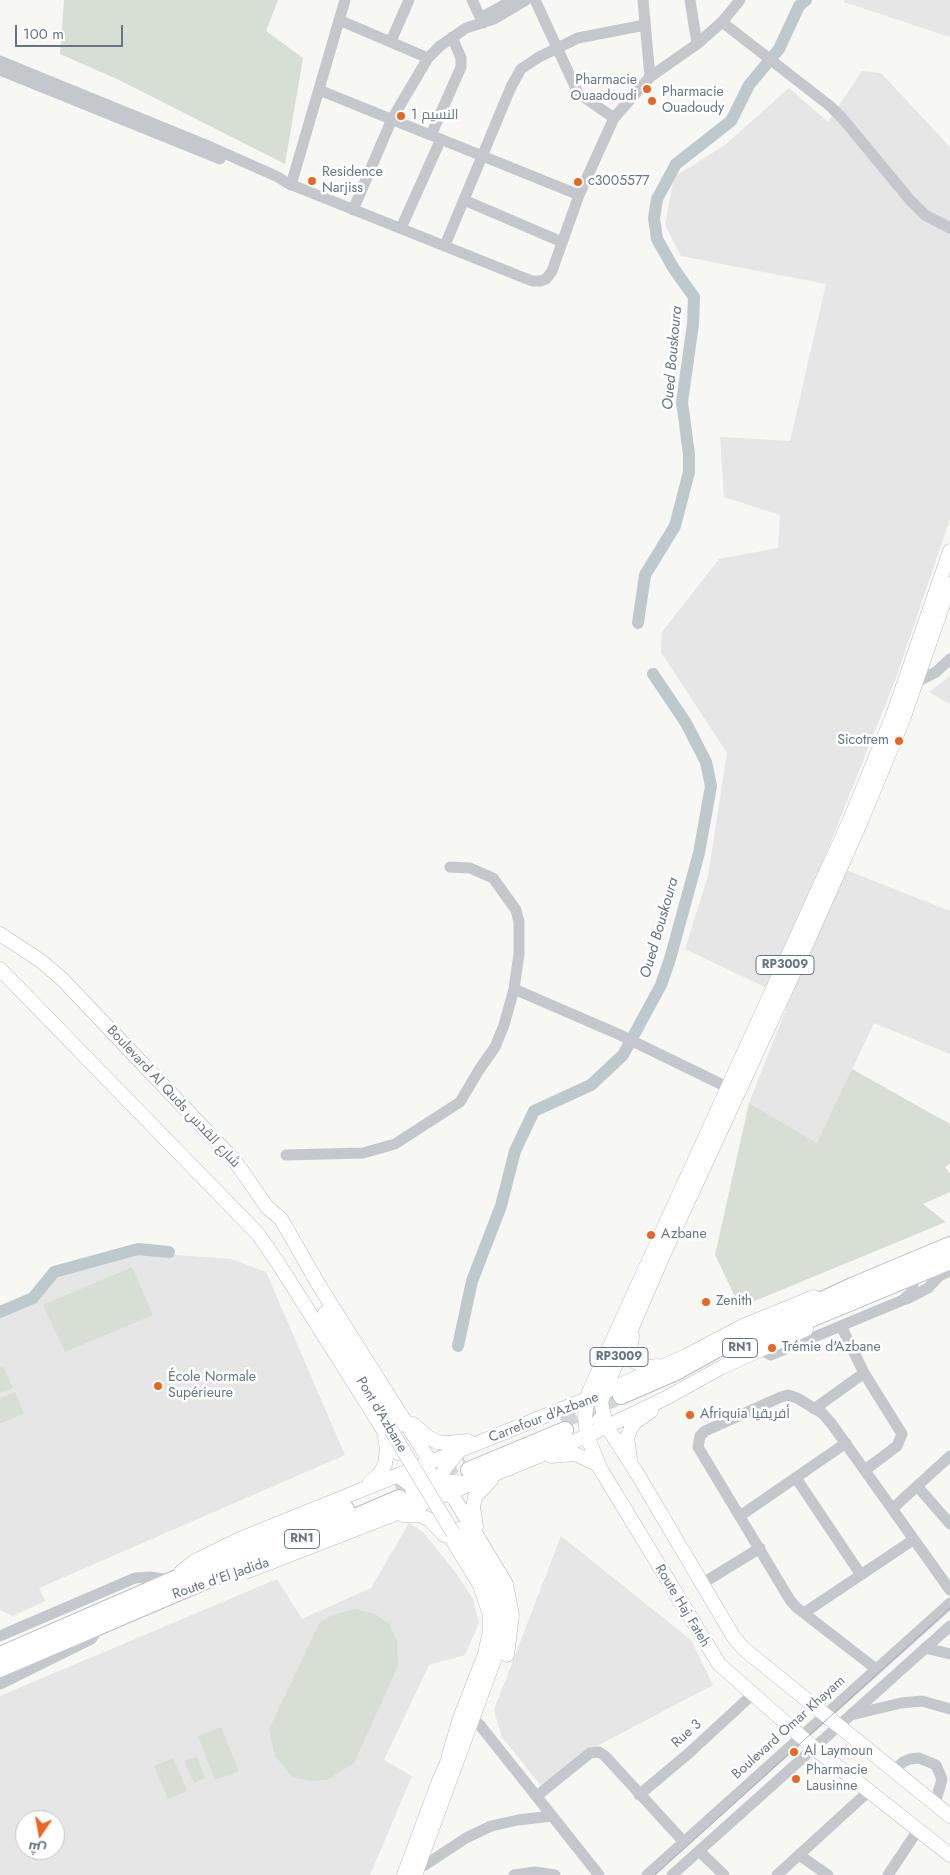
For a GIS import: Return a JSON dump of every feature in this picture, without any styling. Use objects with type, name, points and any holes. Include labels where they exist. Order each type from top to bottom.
[{"type":"highway","name":"RN1","points":[[623,1406],[950,1246]]},
{"type":"highway","name":"RN1","points":[[855,1292],[915,1276],[950,1261]]},
{"type":"highway","points":[[463,1465],[565,1421]]},
{"type":"highway","name":"RN1","points":[[165,1597],[204,1573],[402,1485]]},
{"type":"highway","name":"RN1","points":[[170,1580],[204,1573]]},
{"type":"highway","name":"Route d'El Jadida","points":[[0,1655],[170,1580]]},
{"type":"highway","name":"Route d'El Jadida","points":[[0,1669],[165,1597]]},
{"type":"main road","name":"RP3009","points":[[592,1410],[635,1321],[665,1250],[855,835],[909,685],[950,551]]},
{"type":"main road","name":"RP3009","points":[[598,1371],[849,822],[909,685],[950,584]]},
{"type":"main road","name":"Boulevard Al Quds شارع القدس","points":[[0,934],[41,961],[63,980],[235,1160],[266,1207],[281,1219],[303,1260],[429,1462]]},
{"type":"main road","points":[[0,969],[258,1234],[390,1430],[402,1485],[390,1516],[411,1514],[420,1515],[430,1520],[464,1559]]},
{"type":"main road","points":[[219,1192],[263,1234],[312,1297]]},
{"type":"main road","points":[[266,1207],[312,1297]]},
{"type":"main road","points":[[592,1410],[661,1366],[794,1304],[855,1292]]},
{"type":"main road","points":[[632,1467],[628,1447],[630,1428],[665,1399],[722,1367],[816,1324],[855,1292]]},
{"type":"main road","name":"Pont d'Azbane","points":[[312,1297],[390,1430],[456,1531],[490,1591],[496,1626],[495,1639],[488,1664],[450,1767]]},
{"type":"main road","points":[[635,1321],[630,1345],[632,1357],[641,1365],[661,1366]]},
{"type":"main road","points":[[592,1410],[598,1371]]},
{"type":"main road","points":[[565,1421],[598,1371]]},
{"type":"main road","points":[[592,1410],[610,1412],[623,1406],[665,1399]]},
{"type":"main road","points":[[393,1403],[426,1436],[437,1442],[456,1443],[495,1436]]},
{"type":"main road","points":[[606,1425],[623,1406]]},
{"type":"main road","name":"Carrefour d'Azbane","points":[[463,1465],[495,1436],[565,1421],[592,1410]]},
{"type":"main road","name":"Carrefour d'Azbane","points":[[463,1465],[511,1467],[526,1460],[565,1421],[592,1410]]},
{"type":"main road","name":"Carrefour d'Azbane","points":[[592,1410],[606,1425]]},
{"type":"main road","name":"Carrefour d'Azbane","points":[[592,1410],[606,1425]]},
{"type":"main road","name":"Route Haj Fateh","points":[[592,1410],[599,1465],[711,1654],[802,1737],[950,1854]]},
{"type":"main road","name":"Route Haj Fateh","points":[[606,1425],[734,1636],[744,1648],[950,1816]]},
{"type":"main road","points":[[364,1488],[380,1474],[385,1464],[390,1430]]},
{"type":"main road","points":[[526,1460],[570,1453],[583,1456],[599,1465]]},
{"type":"main road","points":[[411,1871],[450,1767],[460,1718],[485,1654],[490,1631],[490,1615],[480,1584],[433,1509],[435,1487],[429,1462]]},
{"type":"main road","name":"Route d'El Jadida","points":[[170,1580],[196,1561],[240,1539],[364,1488],[402,1485],[429,1462],[463,1465]]},
{"type":"main road","points":[[402,1485],[435,1487],[463,1465]]},
{"type":"main road","points":[[402,1485],[435,1487],[463,1465]]},
{"type":"main road","points":[[479,1536],[472,1507],[475,1497],[487,1483],[511,1467]]},
{"type":"main road","points":[[435,1487],[479,1536],[506,1584],[512,1615],[510,1645],[506,1658],[479,1724],[450,1767]]},
{"type":"main road","name":"Route d'El Jadida","points":[[165,1597],[232,1577],[390,1516],[435,1487]]},
{"type":"street","points":[[289,184],[345,0]]},
{"type":"street","points":[[391,41],[409,0]]},
{"type":"street","points":[[472,0],[480,21]]},
{"type":"street","points":[[353,210],[392,120],[428,58],[452,37],[513,0]]},
{"type":"street","points":[[480,21],[503,15],[526,0]]},
{"type":"street","points":[[535,0],[578,93],[614,118]]},
{"type":"street","points":[[643,0],[650,77]]},
{"type":"street","points":[[690,0],[697,44]]},
{"type":"street","points":[[0,61],[206,145],[278,177],[289,184],[532,281],[540,281],[546,279],[552,271],[579,195],[614,118],[650,77],[697,44],[722,22],[740,0]]},
{"type":"street","points":[[339,20],[428,58]]},
{"type":"street","points":[[722,22],[797,80],[843,119],[920,210],[940,225],[950,228]]},
{"type":"street","points":[[445,245],[511,87],[521,69],[539,57],[578,38],[599,32],[645,25]]},
{"type":"street","points":[[401,228],[461,67],[461,58],[452,37]]},
{"type":"street","points":[[0,70],[276,182],[289,184]]},
{"type":"street","points":[[319,90],[579,195]]},
{"type":"street","points":[[464,200],[562,242]]},
{"type":"street","points":[[909,685],[936,672],[950,659]]},
{"type":"street","points":[[286,1155],[363,1153],[381,1149],[405,1139],[450,1111],[460,1102],[478,1070],[495,1047],[504,1025],[514,989],[520,932],[516,910],[494,878],[470,868],[450,867]]},
{"type":"street","points":[[514,989],[618,1034],[729,1088]]},
{"type":"street","points":[[761,1350],[771,1355],[903,1300],[914,1298],[928,1288],[938,1276],[950,1271]]},
{"type":"street","points":[[903,1300],[911,1293],[915,1276]]},
{"type":"street","points":[[841,1326],[864,1372],[901,1431],[902,1436],[897,1446],[865,1470]]},
{"type":"street","points":[[814,1409],[864,1372]]},
{"type":"street","points":[[876,1669],[790,1600],[698,1447],[700,1436],[706,1430],[788,1396],[797,1398],[832,1423],[950,1590]]},
{"type":"street","points":[[740,1516],[846,1443]]},
{"type":"street","points":[[892,1509],[950,1456]]},
{"type":"street","points":[[796,1478],[861,1575]]},
{"type":"street","points":[[918,1487],[950,1524]]},
{"type":"street","points":[[804,1613],[913,1540]]},
{"type":"street","points":[[703,1583],[760,1548]]},
{"type":"street","points":[[0,1636],[135,1578],[170,1580]]},
{"type":"street","name":"Boulevard Omar Khayam","points":[[647,1875],[950,1603]]},
{"type":"street","points":[[0,1684],[92,1640],[100,1626]]},
{"type":"street","points":[[672,1875],[925,1648],[948,1631]]},
{"type":"street","points":[[925,1648],[950,1654]]},
{"type":"street","name":"Rue 3","points":[[640,1795],[753,1694]]},
{"type":"street","points":[[851,1715],[901,1703],[922,1701],[950,1709]]},
{"type":"street","points":[[479,1724],[538,1795],[552,1816],[599,1875]]},
{"type":"street","points":[[538,1795],[594,1752],[605,1756],[684,1842]]},
{"type":"street","points":[[894,1770],[910,1759],[920,1758],[936,1765],[942,1779],[935,1804]]},
{"type":"street","points":[[777,1875],[869,1791]]},
{"type":"street","points":[[411,1871],[432,1861],[466,1838],[491,1826],[518,1820],[552,1816]]},
{"type":"street","points":[[888,1875],[918,1830]]},
{"type":"street","points":[[699,1851],[724,1875]]},
{"type":"street","points":[[799,1855],[828,1875]]},
{"type":"street","points":[[514,1875],[535,1872],[555,1875]]},
{"type":"shaded area","points":[[64,0],[278,0],[266,31],[303,58],[285,164],[119,80],[60,54]]},
{"type":"shaded area","points":[[844,0],[950,0],[950,37],[844,2]]},
{"type":"shaded area","points":[[862,71],[881,73],[950,147],[950,519],[896,678],[823,861],[950,911],[950,1054],[874,1023],[817,1144],[749,1103],[790,999],[685,949],[708,876],[727,753],[661,652],[662,632],[719,559],[778,548],[780,515],[724,497],[720,437],[790,441],[826,284],[681,256],[665,225],[674,177],[725,145],[789,88],[828,122]]},
{"type":"shaded area","points":[[950,676],[950,704],[929,692]]},
{"type":"shaded area","points":[[852,1069],[950,1124],[950,1164],[945,1167],[950,1174],[950,1192],[923,1204],[946,1222],[740,1307],[715,1255],[749,1103],[817,1143]]},
{"type":"shaded area","name":"École Normale Supérieure","points":[[134,1252],[231,1259],[266,1272],[345,1455],[39,1588],[45,1601],[13,1616],[0,1610],[0,1317],[39,1301],[54,1275]]},
{"type":"shaded area","points":[[132,1267],[153,1315],[65,1352],[43,1305]]},
{"type":"shaded area","points":[[3,1366],[13,1388],[0,1393],[0,1367]]},
{"type":"shaded area","points":[[15,1392],[24,1413],[0,1424],[0,1398]]},
{"type":"shaded area","points":[[409,1523],[423,1532],[456,1573],[473,1599],[479,1623],[465,1655],[429,1665],[384,1760],[412,1776],[370,1875],[0,1875],[0,1696],[277,1579],[302,1619],[371,1588]]},
{"type":"shaded area","points":[[561,1536],[691,1640],[713,1685],[595,1747],[542,1787],[502,1737],[494,1710]]},
{"type":"shaded area","points":[[355,1609],[375,1614],[389,1624],[397,1641],[398,1666],[354,1763],[327,1780],[311,1781],[293,1777],[275,1756],[269,1729],[320,1622],[332,1615]]},
{"type":"shaded area","points":[[221,1727],[239,1771],[215,1780],[198,1736]]},
{"type":"shaded area","points":[[197,1757],[205,1778],[194,1783],[184,1761]]},
{"type":"shaded area","points":[[173,1758],[187,1791],[168,1799],[154,1766]]},
{"type":"waterway","name":"Oued Bouskoura","points":[[638,623],[645,575],[675,526],[689,472],[689,454],[682,402],[693,324],[694,297],[674,269],[657,239],[654,218],[657,199],[676,164],[731,121],[749,85],[779,49],[799,6],[806,0]]},
{"type":"waterway","name":"Oued Bouskoura","points":[[458,1346],[472,1281],[501,1206],[515,1151],[534,1111],[591,1085],[623,1055],[661,985],[670,959],[699,853],[711,786],[706,762],[686,723],[653,674]]},
{"type":"waterway","name":"Oued Bouskoura","points":[[0,1312],[33,1298],[54,1272],[138,1249],[169,1252]]},
{"type":"tunnel","points":[[561,1421],[621,1396]]},
{"type":"tunnel","points":[[396,1488],[465,1461]]},
{"type":"tram line","points":[[655,1875],[950,1608]]},
{"type":"place","name":"Pharmacie Ouaadoudi","points":[[647,89]]},
{"type":"place","name":"Pharmacie Ouadoudy","points":[[652,101]]},
{"type":"place","name":"النسيم 1","points":[[401,116]]},
{"type":"place","name":"Residence Narjiss","points":[[312,181]]},
{"type":"place","name":"c3005577","points":[[578,182]]},
{"type":"place","name":"Sicotrem","points":[[899,741]]},
{"type":"place","name":"Azbane","points":[[651,1235]]},
{"type":"place","name":"Zenith","points":[[706,1302]]},
{"type":"place","name":"Trémie d'Azbane","points":[[772,1348]]},
{"type":"place","name":"École Normale Supérieure","points":[[158,1386]]},
{"type":"place","name":"Afriquia أفريقيا","points":[[690,1415]]},
{"type":"place","name":"Al Laymoun","points":[[794,1752]]},
{"type":"place","name":"Pharmacie Lausinne","points":[[796,1779]]}]
